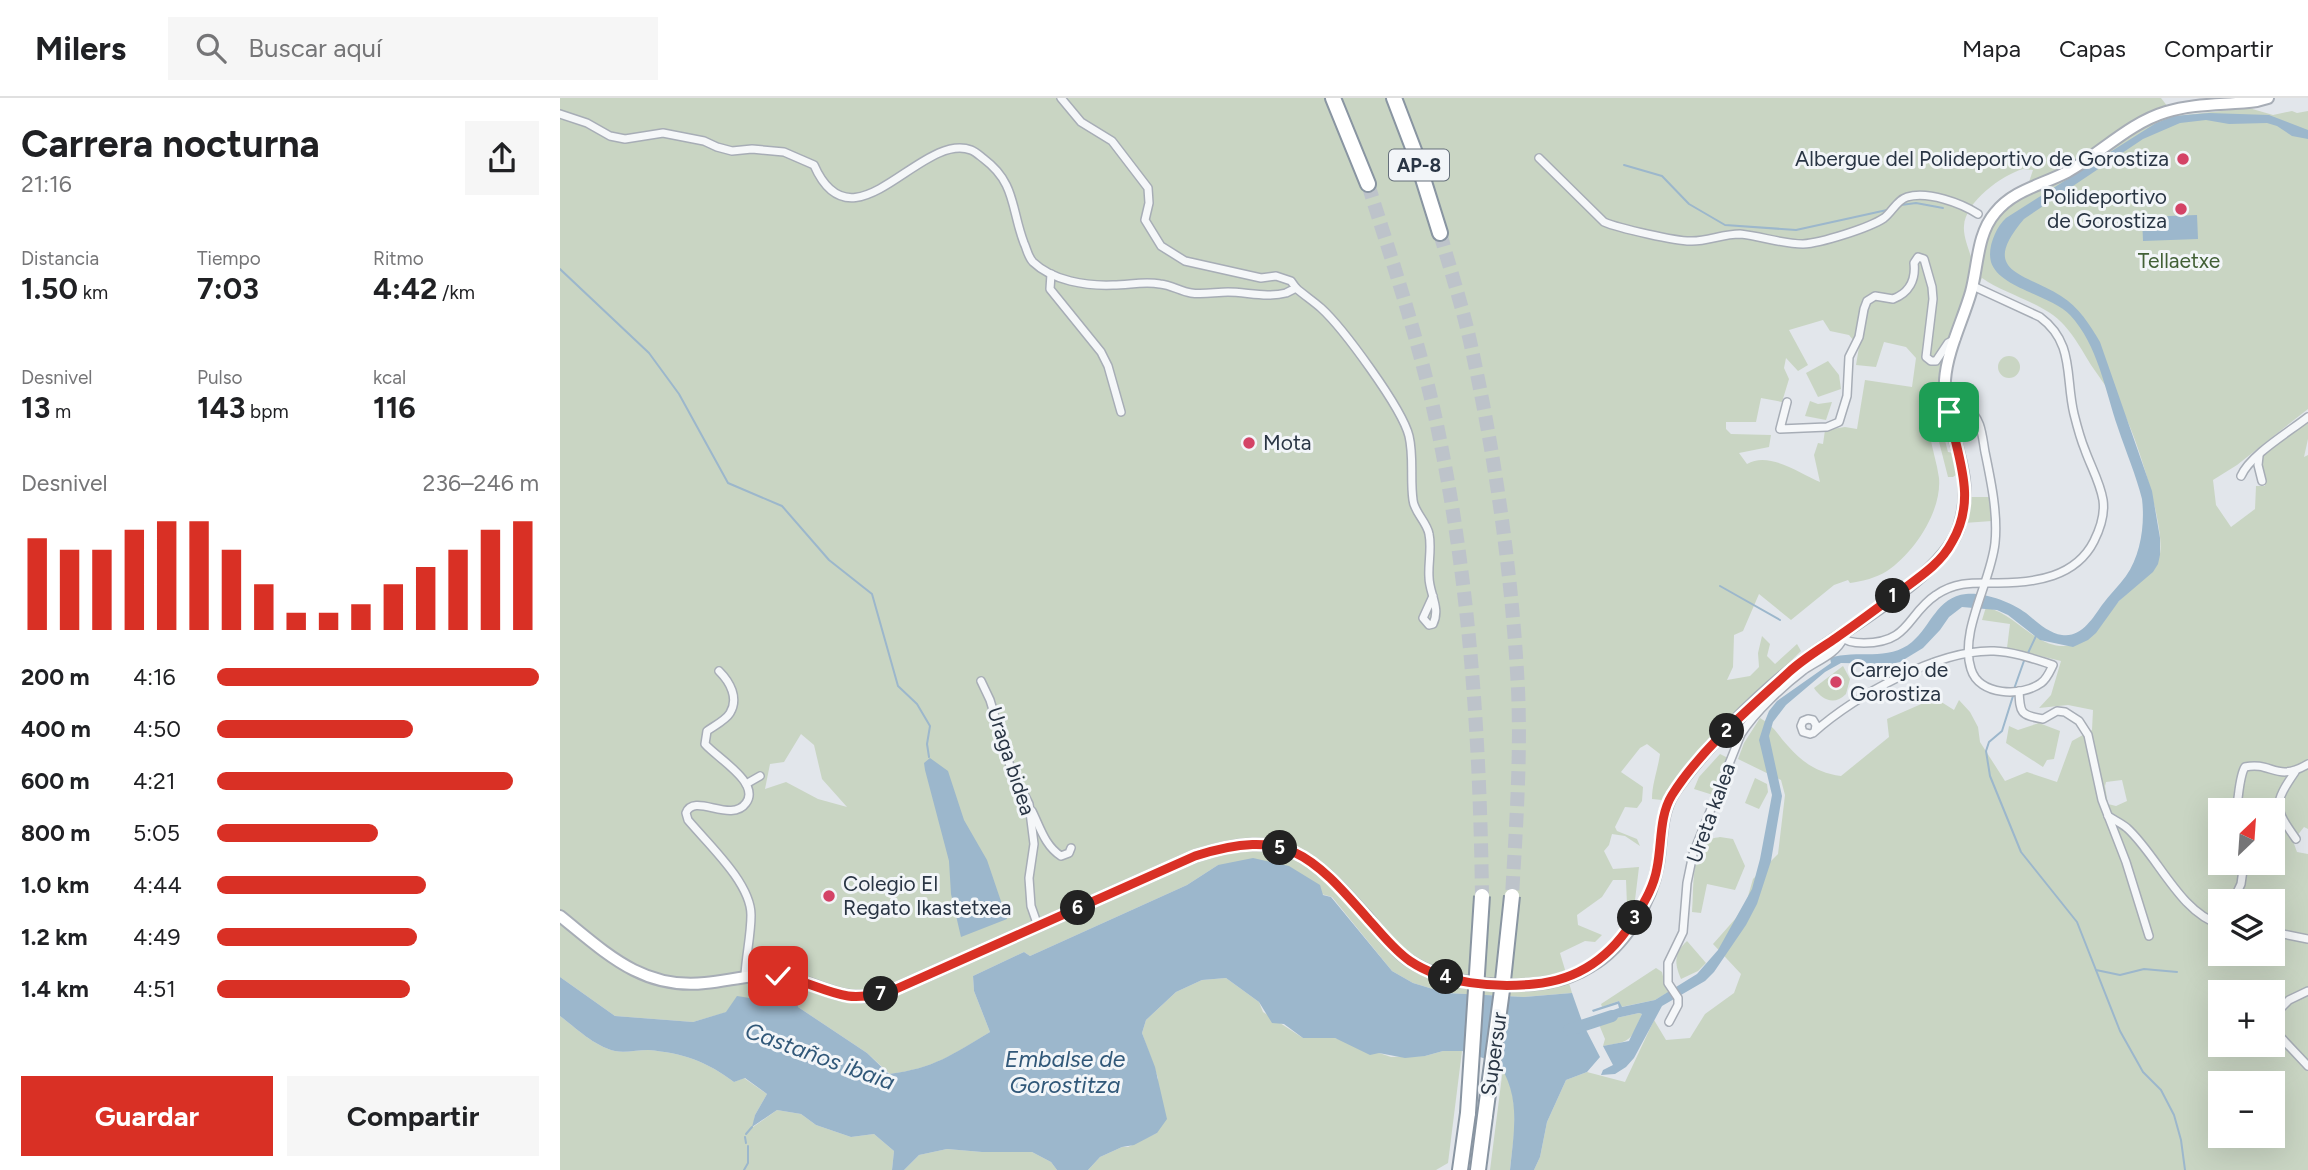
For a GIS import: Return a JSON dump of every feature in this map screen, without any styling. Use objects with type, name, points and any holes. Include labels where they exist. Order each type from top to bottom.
[{"type":"highway","name":"AP-8","points":[[1333,98],[1368,184]]},
{"type":"highway","name":"AP-8","points":[[1394,98],[1415,153],[1440,233]]},
{"type":"highway","name":"Supersur","points":[[1460,1170],[1468,1114],[1482,896]]},
{"type":"highway","name":"Supersur","points":[[1478,1170],[1512,897]]},
{"type":"street","points":[[1061,98],[1081,121],[1112,141],[1147,188],[1149,203],[1145,220],[1161,246],[1185,261],[1261,278],[1276,276],[1291,281],[1338,326],[1395,406],[1409,433],[1413,502],[1429,534],[1429,583],[1433,596]]},
{"type":"street","name":"Ureta kalea","points":[[560,916],[628,968],[647,978],[682,984],[706,983],[745,975],[786,977],[841,994],[864,997],[887,993],[1195,856],[1242,844],[1266,845],[1294,852],[1325,871],[1400,953],[1432,972],[1456,980],[1514,985],[1551,982],[1569,977],[1597,962],[1616,945],[1644,903],[1653,886],[1658,867],[1666,807],[1690,772],[1725,733],[1795,666],[1842,637],[1936,563],[1953,542],[1959,528],[1965,494],[1964,471],[1949,412],[1945,379],[1973,286],[1982,240],[1987,225],[1998,209],[2023,191],[2068,172],[2161,113],[2179,108],[2267,100]]},
{"type":"street","points":[[560,114],[587,123],[610,136],[625,139],[663,133],[704,141],[732,151],[752,149],[784,152],[814,165],[820,179],[830,191],[845,197],[860,196],[886,187],[949,148],[974,150],[1006,180],[1031,260],[1051,274],[1096,285],[1138,282],[1160,284],[1194,293],[1269,294],[1287,293],[1296,288]]},
{"type":"street","points":[[1539,158],[1604,222],[1616,228],[1688,242],[1735,234],[1803,244],[1870,226],[1885,217],[1904,198],[1914,195],[1961,205],[1978,214]]},
{"type":"street","points":[[1787,402],[1780,429],[1827,428],[1839,422],[1847,396],[1849,357],[1859,337],[1867,301],[1875,296],[1893,299],[1908,290],[1915,272],[1914,263],[1919,257],[1923,259],[1932,287],[1926,357],[1936,361],[1948,344],[1956,339]]},
{"type":"street","points":[[1051,274],[1050,289],[1101,352],[1108,366],[1121,412]]},
{"type":"street","points":[[1842,637],[1862,643],[1885,640],[1906,628],[1927,602],[1957,584],[2001,583],[2062,574],[2075,566],[2096,537],[2102,521],[2104,503],[2074,413],[2067,356],[2062,340],[2040,317],[1973,286]]},
{"type":"street","points":[[1815,731],[1857,700],[1925,666],[1969,654],[1992,651],[2053,665],[2043,682],[2019,691],[1995,691],[1975,677],[1971,670],[1969,654],[1973,627],[1995,546],[1996,531],[1981,428],[1976,416],[1968,409],[1949,412]]},
{"type":"street","points":[[2241,476],[2259,455],[2308,417]]},
{"type":"street","points":[[2259,455],[2258,465],[2262,481]]},
{"type":"street","name":"Ureta kalea","points":[[1669,1022],[1676,1010],[1678,998],[1668,983],[1668,963],[1683,932],[1687,883],[1693,854],[1741,734],[1752,718],[1803,671],[1840,646],[1842,637]]},
{"type":"street","points":[[719,671],[732,686],[733,702],[730,714],[707,732],[705,744],[743,777],[748,800],[743,807],[730,811],[694,804],[688,807],[686,813],[688,820],[736,877],[749,901],[751,915],[745,975]]},
{"type":"street","name":"Uraga bidea","points":[[981,681],[990,700],[1010,766],[1029,804],[1034,844],[1029,878],[1031,906],[1038,926]]},
{"type":"street","points":[[2019,691],[2020,709],[2024,714],[2043,719],[2057,711],[2065,712],[2079,721],[2088,735],[2107,816],[2126,862],[2149,936]]},
{"type":"street","points":[[2238,798],[2241,773],[2245,767],[2254,765],[2287,774],[2308,764]]},
{"type":"street","points":[[2296,771],[2279,800],[2278,812],[2296,839]]},
{"type":"street","points":[[746,784],[760,776]]},
{"type":"street","points":[[1029,804],[1051,848],[1061,856],[1069,853],[1071,848]]},
{"type":"street","points":[[2107,816],[2126,827],[2196,912],[2208,918]]},
{"type":"street","points":[[2285,934],[2308,939]]},
{"type":"street","points":[[2285,1004],[2308,991]]},
{"type":"street","points":[[2285,1042],[2308,1066]]},
{"type":"green space","name":"Tellaetxe","points":[[560,98],[2161,98],[2175,116],[2249,108],[2273,115],[2308,111],[2308,409],[2237,465],[2213,480],[2216,505],[2231,527],[2255,509],[2256,486],[2265,486],[2261,465],[2263,456],[2308,421],[2304,457],[2308,455],[2308,829],[2304,827],[2293,841],[2297,852],[2308,854],[2308,1170],[1534,1170],[1540,1157],[1547,1122],[1566,1080],[1587,1072],[1625,1082],[1654,1020],[1666,1040],[1690,1038],[1705,1014],[1734,993],[1741,974],[1713,944],[1736,918],[1747,900],[1753,879],[1778,854],[1785,795],[1781,780],[1738,759],[1744,743],[1760,718],[1805,762],[1818,770],[1841,776],[1889,737],[1887,719],[1935,698],[1954,710],[1959,700],[1970,712],[1978,727],[1980,742],[2005,781],[2027,772],[2057,782],[2072,741],[2092,730],[2093,710],[2068,705],[2039,708],[2051,695],[2061,661],[2007,648],[2010,624],[1982,620],[1986,607],[2006,616],[2050,644],[2072,645],[2090,638],[2120,600],[2156,564],[2161,546],[2155,508],[2143,463],[2124,414],[2072,334],[2047,311],[1982,278],[1970,305],[1953,364],[1950,399],[1956,431],[1943,433],[1948,452],[1953,453],[1959,473],[1948,477],[1937,434],[1930,435],[1939,491],[1931,517],[1907,554],[1887,571],[1874,577],[1850,583],[1848,580],[1834,585],[1791,620],[1759,594],[1743,631],[1734,635],[1733,667],[1727,680],[1750,676],[1759,667],[1758,653],[1762,636],[1770,644],[1767,656],[1775,664],[1797,644],[1801,651],[1688,763],[1662,800],[1652,799],[1660,754],[1647,744],[1640,748],[1621,772],[1643,787],[1642,801],[1637,808],[1625,807],[1615,827],[1617,831],[1637,839],[1640,846],[1625,836],[1612,834],[1604,851],[1613,869],[1639,867],[1635,900],[1631,910],[1627,905],[1626,880],[1613,880],[1602,897],[1577,915],[1578,925],[1602,935],[1595,942],[1585,941],[1560,953],[1572,993],[1524,997],[1446,993],[1413,983],[1392,971],[1332,897],[1218,865],[1187,885],[1030,956],[1024,952],[973,976],[974,991],[990,1032],[943,1059],[919,1068],[890,1074],[867,1053],[798,1007],[768,1000],[693,1022],[615,1016],[560,977]],"holes":[[[2033,170],[2029,182],[2004,195],[1995,204],[1984,223],[1972,260],[1964,234],[1966,217],[1986,191],[2014,172]],[[1823,320],[1830,331],[1849,335],[1859,347],[1856,365],[1876,367],[1884,342],[1906,347],[1916,358],[1912,387],[1865,380],[1857,429],[1845,427],[1825,430],[1823,444],[1818,443],[1814,455],[1820,482],[1774,462],[1765,460],[1747,464],[1739,453],[1769,447],[1771,435],[1731,434],[1726,429],[1726,422],[1756,422],[1761,398],[1782,402],[1789,379],[1784,368],[1786,358],[1798,371],[1808,365],[1789,330]],[[801,734],[814,745],[822,779],[847,807],[818,799],[786,782],[765,789],[770,764],[784,762]],[[2122,780],[2127,801],[2116,806],[2108,804],[2106,782]]]},
{"type":"green space","points":[[2009,356],[2017,359],[2020,367],[2017,375],[2009,378],[2001,375],[1998,367],[2001,359]]},
{"type":"green space","points":[[1828,361],[1839,375],[1841,389],[1818,397],[1806,373]]},
{"type":"green space","points":[[1810,401],[1818,404],[1832,402],[1826,420],[1805,416]]},
{"type":"green space","points":[[1968,497],[1989,497],[1992,521],[1964,523]]},
{"type":"green space","name":"Carrejo de Gorostiza","points":[[1843,666],[1850,679],[1846,694],[1833,701],[1824,698],[1814,688]]},
{"type":"green space","points":[[2039,723],[2060,731],[2054,759],[2047,760],[2043,767],[2006,743],[2009,726],[2018,730]]},
{"type":"green space","points":[[1720,754],[1728,758],[1713,795],[1694,789],[1699,777]]},
{"type":"green space","points":[[1755,778],[1767,784],[1768,792],[1759,809],[1745,803]]},
{"type":"green space","points":[[1720,837],[1733,839],[1745,866],[1735,890],[1707,884],[1701,913],[1692,912],[1697,859],[1707,841]]},
{"type":"green space","points":[[1687,941],[1706,963],[1698,971],[1681,979],[1676,958]]},
{"type":"green space","points":[[1656,968],[1662,972],[1665,985],[1670,991],[1655,1000],[1621,1007],[1619,1001],[1602,1007],[1601,1004]]},
{"type":"green space","points":[[1226,978],[1259,1002],[1263,1012],[1303,1038],[1335,1038],[1391,1057],[1462,1051],[1448,1163],[1436,1170],[1088,1170],[1100,1157],[1157,1133],[1158,1078],[1142,1033],[1146,1020],[1176,992],[1202,980]]},
{"type":"green space","points":[[1642,1014],[1629,1038],[1620,1043],[1603,1046],[1605,1039],[1598,1022]]},
{"type":"green space","points":[[560,1016],[607,1049],[619,1052],[648,1050],[672,1053],[704,1063],[734,1082],[744,1078],[767,1094],[755,1115],[753,1127],[777,1110],[801,1114],[816,1125],[851,1137],[874,1134],[894,1151],[892,1170],[560,1170]]},
{"type":"green space","points":[[1503,1068],[1509,1081],[1514,1106],[1510,1170],[1490,1170]]},
{"type":"green space","points":[[947,1149],[1032,1152],[1051,1162],[1057,1170],[904,1170],[919,1155]]},
{"type":"water","points":[[2209,113],[2269,115],[2308,130],[2308,139],[2292,136],[2267,123],[2229,124],[2206,120],[2180,123],[2143,139],[2024,219],[2005,250],[2006,260],[2011,268],[2067,300],[2084,317],[2100,342],[2152,491],[2160,538],[2160,555],[2153,572],[2119,601],[2096,633],[2073,647],[2040,640],[2008,615],[1997,610],[1962,607],[1949,617],[1923,648],[1900,662],[1841,663],[1825,672],[1786,705],[1773,722],[1769,736],[1782,796],[1771,861],[1757,904],[1714,972],[1705,981],[1662,1006],[1634,1058],[1626,1067],[1615,1074],[1601,1075],[1603,1070],[1613,1065],[1603,1046],[1629,1041],[1642,1014],[1598,1022],[1596,1016],[1619,1008],[1618,1004],[1593,1012],[1592,1010],[1619,1001],[1622,1007],[1655,1000],[1697,974],[1718,950],[1752,889],[1772,795],[1759,740],[1769,711],[1777,701],[1831,663],[1830,658],[1893,652],[1903,648],[1919,635],[1941,606],[1956,596],[1973,594],[1997,599],[2020,609],[2052,632],[2069,635],[2086,626],[2126,576],[2141,539],[2142,499],[2100,368],[2080,327],[2070,315],[2051,302],[2015,285],[1996,271],[1991,262],[1991,244],[2006,218],[2156,123],[2174,116]]},
{"type":"water","points":[[2197,215],[2198,239],[2143,241],[2142,217]]},
{"type":"water","points":[[930,758],[948,771],[964,820],[987,860],[1007,919],[961,937],[951,894],[949,861],[925,770],[924,763]]},
{"type":"water","name":"Embalse de Gorostitza","points":[[1253,858],[1289,866],[1320,885],[1323,895],[1331,897],[1392,971],[1413,983],[1446,993],[1524,997],[1572,993],[1583,1024],[1600,1057],[1587,1072],[1566,1080],[1547,1122],[1540,1157],[1534,1170],[1510,1170],[1514,1126],[1513,1098],[1504,1071],[1495,1058],[1486,1059],[1462,1051],[1443,1051],[1405,1058],[1379,1053],[1370,1055],[1335,1038],[1303,1038],[1284,1024],[1272,1023],[1259,1002],[1226,978],[1202,980],[1176,992],[1146,1020],[1142,1033],[1155,1067],[1167,1119],[1157,1133],[1134,1145],[1122,1147],[1100,1157],[1088,1170],[1057,1170],[1051,1162],[1032,1152],[947,1149],[919,1155],[904,1170],[892,1170],[894,1151],[874,1134],[851,1137],[816,1125],[801,1114],[777,1110],[752,1127],[755,1115],[767,1094],[745,1078],[734,1082],[704,1063],[672,1053],[648,1050],[619,1052],[607,1049],[560,1016],[560,977],[615,1016],[693,1022],[726,1012],[737,996],[781,1003],[788,994],[796,995],[798,1007],[867,1053],[889,1074],[919,1068],[942,1059],[990,1032],[974,991],[973,976],[1024,952],[1030,956],[1187,885],[1218,865]]},
{"type":"waterway","points":[[1624,165],[1662,176],[1689,204],[1725,225],[1796,230],[1887,210]]},
{"type":"waterway","points":[[1901,205],[1916,203],[1943,208]]},
{"type":"waterway","points":[[560,269],[649,353],[679,394],[728,483],[782,506],[829,560],[872,594],[898,686],[917,704],[930,726],[927,744],[929,757]]},
{"type":"waterway","points":[[1720,586],[1780,620]]},
{"type":"waterway","points":[[2028,653],[2036,636]]},
{"type":"waterway","points":[[2014,689],[2025,658]]},
{"type":"waterway","points":[[2013,696],[2002,731],[1989,742],[1986,751],[1990,776],[2021,852],[2077,922],[2120,1031],[2143,1072],[2161,1090],[2174,1115],[2185,1170]]},
{"type":"waterway","points":[[2096,970],[2120,975],[2144,969],[2177,972]]},
{"type":"waterway","points":[[1569,1030],[1612,1016]]},
{"type":"waterway","points":[[746,1134],[752,1127]]},
{"type":"waterway","points":[[745,1137],[746,1143]]},
{"type":"waterway","points":[[744,1170],[748,1163],[748,1146]]},
{"type":"tunnel","points":[[1368,184],[1424,372],[1450,492],[1466,607],[1476,722],[1482,896]]},
{"type":"tunnel","points":[[1440,233],[1479,384],[1495,470],[1507,558],[1519,715],[1512,896]]},
{"type":"place","name":"Albergue del Polideportivo de Gorostiza","points":[[2183,159]]},
{"type":"place","name":"Polideportivo de Gorostiza","points":[[2181,209]]},
{"type":"place","name":"Mota","points":[[1249,443]]},
{"type":"place","name":"Carrejo de Gorostiza","points":[[1836,682]]},
{"type":"place","name":"Colegio El Regato Ikastetxea","points":[[829,896]]},
{"type":"route","points":[[778,976],[804,981],[850,996],[864,997],[887,993],[1195,856],[1242,844],[1276,847],[1314,862],[1340,886],[1400,953],[1432,972],[1456,980],[1495,985],[1532,985],[1569,977],[1588,968],[1605,956],[1628,931],[1653,886],[1666,807],[1690,772],[1725,733],[1795,666],[1929,570],[1953,542],[1959,528],[1965,494],[1964,471],[1949,412]]},
{"type":"water label","name":"Castaños ibaia","points":[[820,1056]]}]
